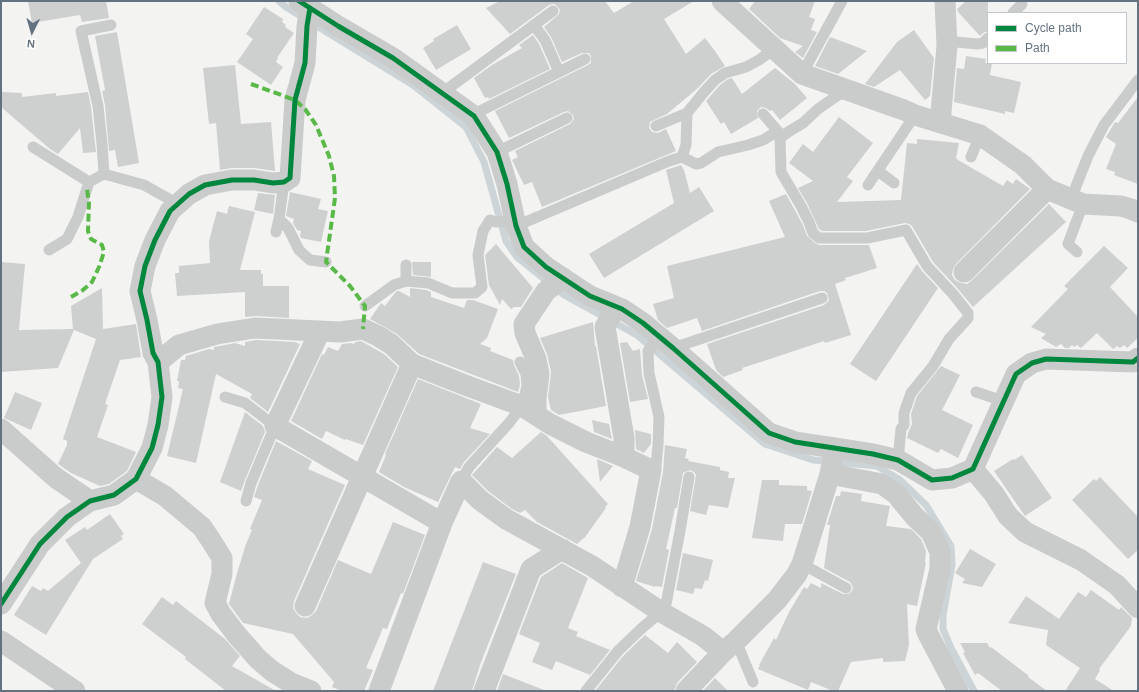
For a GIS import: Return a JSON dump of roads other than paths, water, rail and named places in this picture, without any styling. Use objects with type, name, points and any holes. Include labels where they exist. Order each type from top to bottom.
[{"type":"street","points":[[722,1],[802,74],[847,89],[915,115],[980,135],[1023,165],[1047,189],[1077,202],[1121,206],[1131,208],[1138,212]]},
{"type":"street","points":[[940,123],[946,41],[944,1]]},
{"type":"street","points":[[1,604],[40,544],[67,517],[90,501],[114,495],[136,479],[152,448],[158,425],[162,397],[158,362],[153,352],[140,291],[145,266],[155,240],[170,210],[189,194],[205,185],[232,180],[254,180],[273,183],[284,182],[290,178],[295,100],[305,62],[306,12],[393,58],[472,115],[497,152],[507,184],[508,222],[524,247],[546,267],[556,284],[590,296],[611,316],[643,323],[769,433],[795,442],[882,484],[896,494],[915,517],[931,532],[940,552],[940,569],[926,629],[958,691]]},
{"type":"street","points":[[964,272],[1047,189]]},
{"type":"street","points":[[529,411],[536,398],[539,374],[536,360],[525,333],[524,324],[556,284]]},
{"type":"street","points":[[611,316],[624,438],[624,457]]},
{"type":"street","points":[[158,362],[179,345],[218,334],[255,328],[340,332],[362,329],[378,336],[391,344],[412,364],[529,411],[550,424],[586,442],[624,457],[650,470],[640,527],[622,586]]},
{"type":"street","points":[[320,330],[275,426],[442,523]]},
{"type":"street","points":[[832,461],[898,460],[932,480],[952,478],[973,469],[1016,374],[1032,364],[1046,359],[1133,362],[1138,358]]},
{"type":"street","points":[[305,606],[412,364]]},
{"type":"street","points":[[1,428],[56,478],[90,501]]},
{"type":"street","points":[[686,691],[729,646],[777,600],[797,574],[802,564],[832,461]]},
{"type":"street","points":[[973,469],[994,494],[1008,516],[1025,532],[1087,564],[1117,585],[1138,608]]},
{"type":"street","points":[[136,479],[165,496],[202,527],[212,542],[222,558],[222,574],[215,603],[221,614],[236,634],[258,659],[272,670],[291,683],[311,691]]},
{"type":"street","points":[[379,691],[442,523],[461,481],[480,500],[506,519],[562,549],[661,612],[704,636],[729,646]]},
{"type":"street","points":[[484,691],[530,569],[562,549]]},
{"type":"street","points":[[1,641],[76,691]]},
{"type":"lane","points":[[802,74],[842,1]]},
{"type":"lane","points":[[1014,12],[1022,4]]},
{"type":"lane","points":[[442,93],[553,11]]},
{"type":"lane","points":[[104,174],[98,106],[81,31],[110,25]]},
{"type":"lane","points":[[534,25],[544,40],[559,72]]},
{"type":"lane","points":[[946,41],[977,44],[983,43],[987,39]]},
{"type":"lane","points":[[656,126],[687,113],[715,80],[725,73],[746,67],[774,49]]},
{"type":"lane","points":[[472,115],[585,59]]},
{"type":"lane","points":[[1077,252],[1068,244],[1088,156],[1104,125],[1138,80]]},
{"type":"lane","points":[[364,306],[394,285],[406,280],[428,283],[452,293],[475,293],[482,287],[478,255],[483,231],[490,220],[508,222],[669,161],[682,157],[696,164],[701,163],[718,152],[781,134],[803,124],[818,109],[847,89]]},
{"type":"lane","points":[[682,157],[686,145],[687,113]]},
{"type":"lane","points":[[763,114],[781,134]]},
{"type":"lane","points":[[868,185],[915,115]]},
{"type":"lane","points":[[497,152],[567,118]]},
{"type":"lane","points":[[781,134],[781,172],[810,222],[813,233],[819,238],[867,238],[906,230],[928,266],[954,294],[968,314],[968,318],[949,339],[934,366],[911,393],[904,412],[904,425],[901,429],[898,460]]},
{"type":"lane","points":[[971,157],[980,135]]},
{"type":"lane","points":[[33,147],[89,182]]},
{"type":"lane","points":[[878,171],[894,183]]},
{"type":"lane","points":[[49,250],[67,239],[78,218],[89,182],[104,174],[144,185],[178,204]]},
{"type":"lane","points":[[276,232],[284,182]]},
{"type":"lane","points":[[279,219],[288,228],[299,250],[310,260],[326,262]]},
{"type":"lane","points":[[406,265],[406,280]]},
{"type":"lane","points":[[650,470],[656,466],[659,417],[649,373],[648,352],[666,342],[822,298]]},
{"type":"lane","points":[[461,481],[468,467],[509,423],[529,411],[526,374],[520,362]]},
{"type":"lane","points":[[976,392],[1003,402]]},
{"type":"lane","points":[[224,397],[245,403],[275,426],[251,483],[246,501]]},
{"type":"lane","points":[[586,691],[618,651],[661,612],[666,604],[689,477]]},
{"type":"lane","points":[[802,564],[846,588]]},
{"type":"lane","points":[[729,646],[753,682]]},
{"type":"waterway","points":[[279,1],[286,7],[413,85],[466,127],[484,162],[506,241],[517,257],[564,295],[637,335],[765,444],[813,460],[877,466],[900,480],[926,505],[951,546],[952,565],[943,615],[943,629],[951,648],[974,691]]}]
